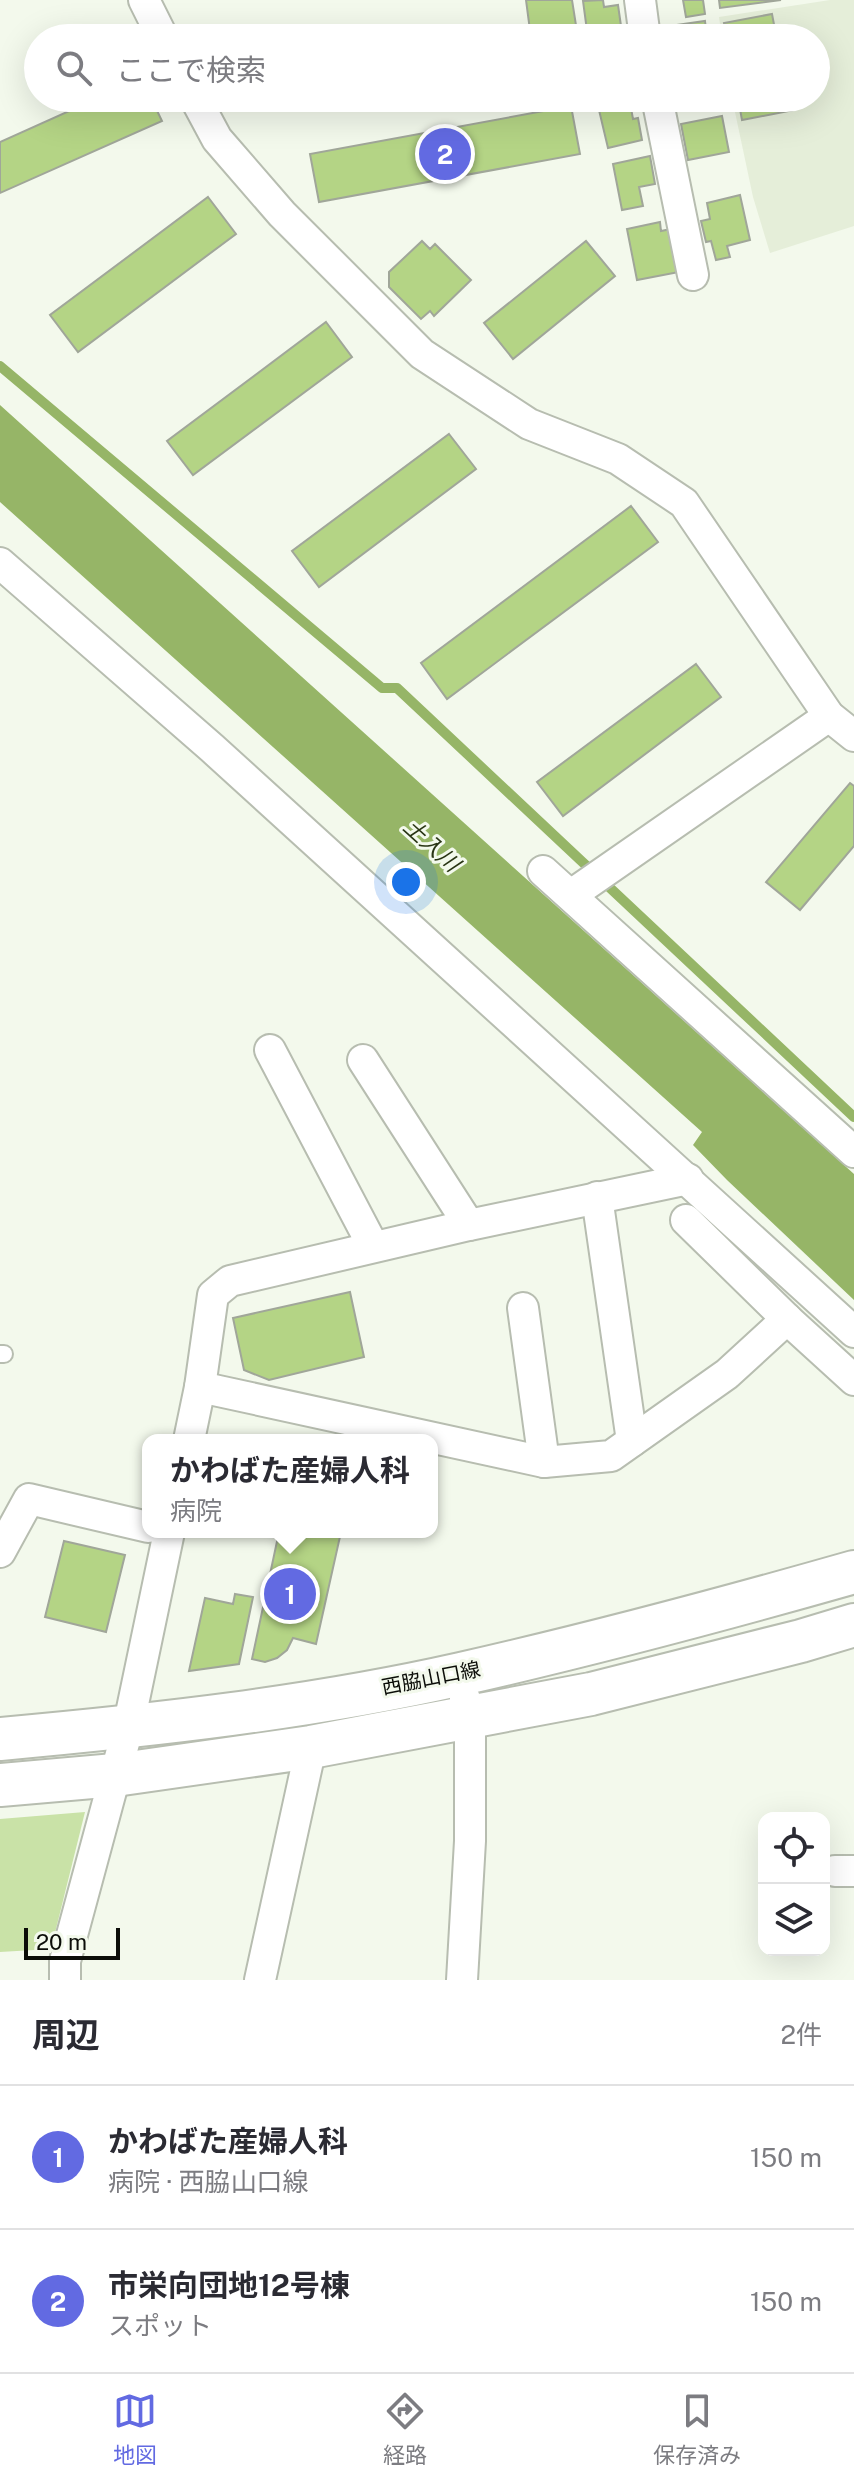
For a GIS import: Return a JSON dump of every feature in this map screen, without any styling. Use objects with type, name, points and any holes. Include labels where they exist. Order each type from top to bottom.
[{"type":"street","points":[[144,0],[156,24]]},
{"type":"street","points":[[640,0],[643,24]]},
{"type":"street","points":[[203,112],[217,139],[282,214],[422,354],[529,424],[618,459],[684,503],[829,716],[854,736]]},
{"type":"street","points":[[660,112],[693,275]]},
{"type":"street","points":[[0,563],[223,758],[854,1332]]},
{"type":"street","points":[[571,895],[829,716]]},
{"type":"street","points":[[543,871],[854,1152]]},
{"type":"street","points":[[270,1050],[373,1246]]},
{"type":"street","points":[[363,1060],[469,1225]]},
{"type":"street","points":[[190,1434],[213,1295],[230,1281],[373,1246],[688,1179]]},
{"type":"street","points":[[597,1197],[632,1441]]},
{"type":"street","points":[[686,1220],[854,1380]]},
{"type":"street","points":[[523,1308],[544,1462]]},
{"type":"street","points":[[438,1439],[544,1462],[611,1456],[727,1374],[787,1319]]},
{"type":"street","points":[[200,1387],[416,1434]]},
{"type":"street","points":[[0,1552],[29,1499],[142,1526]]},
{"type":"street","points":[[65,1980],[65,1961],[128,1728],[167,1538]]},
{"type":"street","name":"西脇山口線","points":[[0,1739],[128,1728],[310,1701],[460,1674],[761,1599],[854,1572]]},
{"type":"street","points":[[0,1785],[115,1775],[311,1747],[606,1690],[854,1625]]},
{"type":"street","points":[[460,1674],[470,1717],[470,1841],[462,1980]]},
{"type":"street","points":[[260,1980],[311,1747]]},
{"type":"shaded area","points":[[830,0],[854,0],[854,226],[770,253],[753,197],[735,112],[830,112],[830,24],[720,24],[719,17]]},
{"type":"shaded area","points":[[85,1812],[51,1949],[0,1952],[0,1819]]},
{"type":"water","name":"土入川","points":[[0,405],[854,1174],[854,1300],[693,1145],[702,1132],[0,502]]},
{"type":"building","points":[[526,0],[572,0],[576,24],[529,24]]},
{"type":"building","points":[[603,0],[604,7],[618,5],[621,24],[586,24],[583,1]]},
{"type":"building","points":[[683,0],[703,0],[705,14],[686,17]]},
{"type":"building","points":[[719,0],[781,0],[720,8]]},
{"type":"building","points":[[772,14],[774,24],[724,24]]},
{"type":"building","points":[[67,112],[158,112],[162,121],[0,193],[0,142]]},
{"type":"building","points":[[538,112],[572,112],[580,154],[319,202],[310,154]]},
{"type":"building","points":[[599,112],[632,112],[633,119],[638,118],[642,140],[608,148]]},
{"type":"building","points":[[741,112],[784,112],[742,120]]},
{"type":"building","points":[[722,116],[729,152],[688,160],[681,124]]},
{"type":"building","points":[[650,156],[655,184],[639,187],[643,206],[622,210],[613,164]]},
{"type":"building","points":[[740,195],[750,240],[727,246],[730,257],[716,260],[711,241],[706,242],[701,221],[710,219],[707,203]]},
{"type":"building","points":[[208,197],[236,234],[78,352],[50,315]]},
{"type":"building","points":[[660,222],[661,231],[671,229],[679,272],[637,280],[627,229]]},
{"type":"building","points":[[422,241],[430,249],[435,244],[471,280],[434,316],[430,311],[421,319],[389,287],[389,272]]},
{"type":"building","points":[[586,241],[615,276],[513,359],[484,323]]},
{"type":"building","points":[[326,322],[352,357],[193,475],[167,441]]},
{"type":"building","points":[[449,434],[476,469],[319,587],[292,551]]},
{"type":"building","points":[[631,506],[658,542],[447,699],[421,663]]},
{"type":"building","points":[[696,664],[721,697],[563,816],[537,782]]},
{"type":"building","points":[[850,783],[854,786],[854,846],[800,910],[766,882]]},
{"type":"building","points":[[350,1292],[364,1357],[269,1380],[244,1370],[233,1318]]},
{"type":"building","points":[[278,1538],[340,1538],[316,1644],[293,1638],[287,1650],[277,1658],[265,1662],[252,1659]]},
{"type":"building","points":[[64,1541],[125,1555],[106,1632],[45,1617]]},
{"type":"building","points":[[235,1594],[253,1597],[239,1664],[189,1671],[205,1598],[233,1604]]},
{"type":"waterway","points":[[0,366],[382,688],[397,688],[854,1117]]},
{"type":"place","name":"市栄向団地12号棟","points":[[445,154]]},
{"type":"place","name":"かわばた産婦人科","points":[[290,1594]]}]
